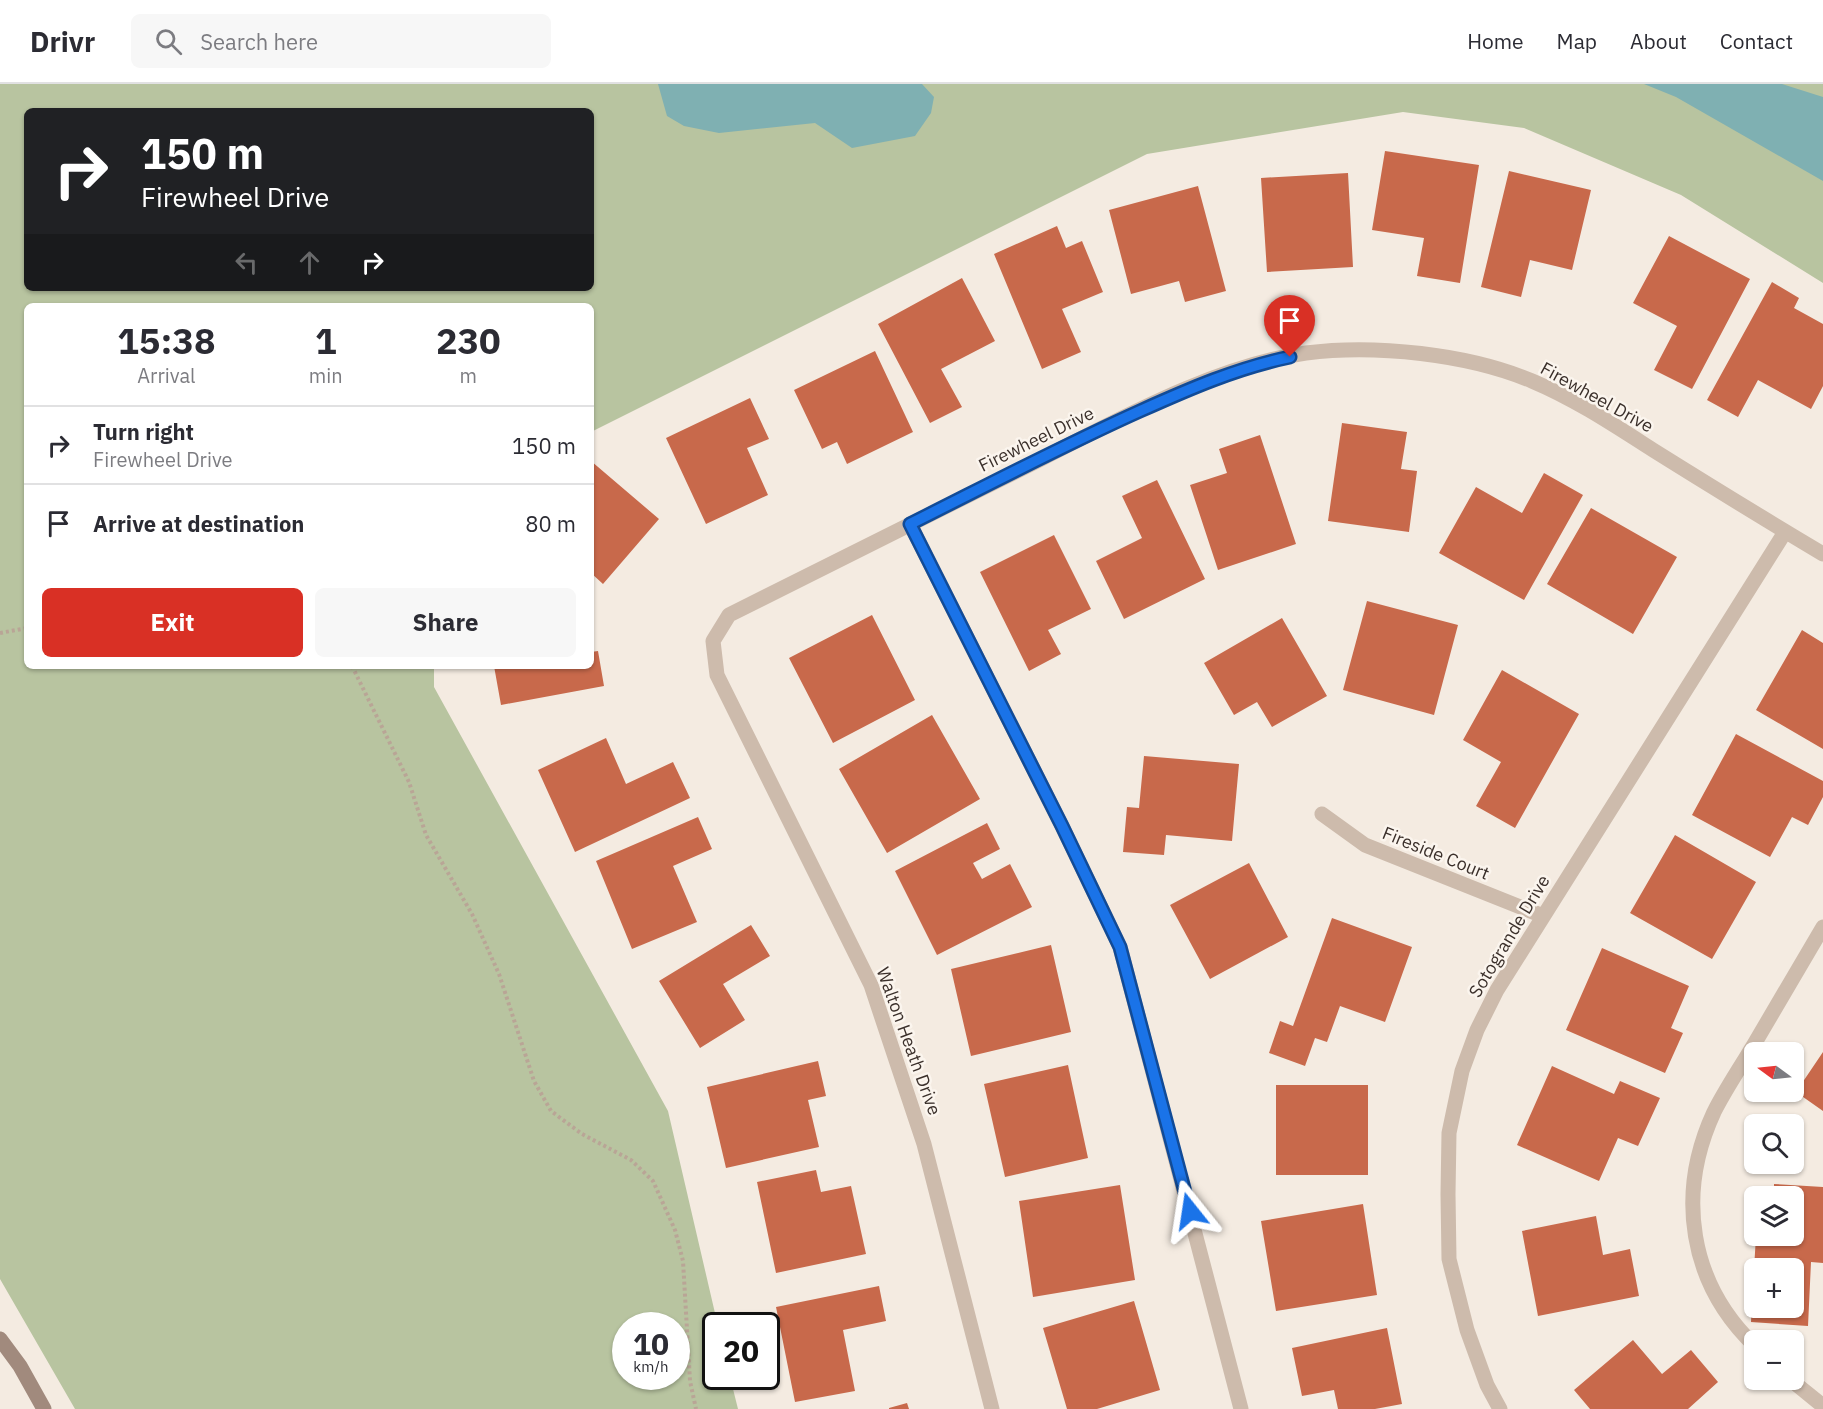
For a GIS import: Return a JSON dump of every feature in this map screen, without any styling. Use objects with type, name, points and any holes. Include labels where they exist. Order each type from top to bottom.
[{"type":"main road","points":[[1,1344],[20,1366],[44,1409]]},
{"type":"street","name":"Firewheel Drive","points":[[717,675],[713,641],[729,615],[1104,427],[1213,378],[1296,355],[1355,351],[1404,353],[1471,362],[1531,381],[1590,411],[1823,554]]},
{"type":"street","points":[[910,524],[1062,826],[1120,947],[1241,1409]]},
{"type":"street","name":"Sotogrande Drive","points":[[1500,1409],[1487,1385],[1467,1330],[1449,1259],[1449,1133],[1462,1071],[1477,1030],[1497,990],[1785,532]]},
{"type":"street","name":"Walton Heath Drive","points":[[717,675],[871,985],[924,1144],[992,1409]]},
{"type":"street","name":"Fireside Court","points":[[1322,814],[1365,845],[1543,916]]},
{"type":"street","points":[[1744,1336],[1718,1300],[1702,1266],[1692,1221],[1692,1190],[1698,1155],[1714,1112],[1823,927]]},
{"type":"street","points":[[1803,1390],[1823,1406]]},
{"type":"path","points":[[0,633],[24,629]]},
{"type":"path","points":[[353,669],[409,782],[426,835],[472,914],[499,974],[534,1082],[551,1111],[582,1134],[631,1160],[653,1180],[675,1230],[682,1261],[690,1381],[696,1409]]},
{"type":"green space","points":[[0,84],[1823,84],[1823,283],[1681,195],[1524,128],[1403,112],[1147,154],[594,430],[594,303],[24,303],[24,669],[434,669],[434,687],[668,1111],[715,1312],[702,1312],[702,1390],[733,1390],[738,1409],[75,1409],[0,1279]]},
{"type":"water","points":[[658,84],[922,84],[934,97],[931,113],[915,136],[852,148],[815,123],[719,133],[684,126],[667,116]]},
{"type":"water","points":[[1644,84],[1782,84],[1823,97],[1823,181],[1676,97]]},
{"type":"building","points":[[1385,151],[1479,165],[1460,283],[1417,276],[1424,238],[1372,230]]},
{"type":"building","points":[[1509,171],[1591,190],[1572,270],[1530,260],[1521,297],[1481,287]]},
{"type":"building","points":[[1348,173],[1353,267],[1267,272],[1261,178]]},
{"type":"building","points":[[1198,186],[1226,291],[1185,302],[1179,281],[1131,294],[1109,210]]},
{"type":"building","points":[[1057,226],[1066,248],[1082,241],[1103,292],[1062,309],[1081,352],[1042,369],[994,254]]},
{"type":"building","points":[[1669,236],[1750,279],[1692,389],[1654,370],[1677,326],[1633,303]]},
{"type":"building","points":[[962,278],[995,341],[941,369],[962,407],[930,423],[878,324]]},
{"type":"building","points":[[1772,282],[1799,298],[1794,308],[1823,324],[1823,386],[1811,409],[1758,380],[1738,417],[1707,400]]},
{"type":"building","points":[[875,351],[913,432],[847,464],[837,442],[822,449],[794,390]]},
{"type":"building","points":[[750,398],[769,439],[747,448],[768,495],[706,524],[666,438]]},
{"type":"building","points":[[1342,423],[1407,432],[1401,469],[1417,471],[1409,532],[1328,521]]},
{"type":"building","points":[[1260,435],[1296,544],[1218,570],[1190,485],[1227,473],[1219,449]]},
{"type":"building","points":[[594,464],[659,519],[603,584],[594,576]]},
{"type":"building","points":[[1544,473],[1583,495],[1524,600],[1439,553],[1476,487],[1522,513]]},
{"type":"building","points":[[1157,480],[1205,579],[1124,619],[1096,561],[1142,538],[1122,496]]},
{"type":"building","points":[[1591,508],[1677,557],[1633,634],[1547,584]]},
{"type":"building","points":[[1054,535],[1091,609],[1048,630],[1061,654],[1029,671],[980,572]]},
{"type":"building","points":[[1367,601],[1458,625],[1434,715],[1343,690]]},
{"type":"building","points":[[872,615],[915,700],[833,743],[789,658]]},
{"type":"building","points":[[1282,618],[1327,696],[1272,727],[1257,702],[1234,715],[1204,663]]},
{"type":"building","points":[[1802,630],[1823,643],[1823,749],[1756,710]]},
{"type":"building","points":[[598,651],[604,686],[501,705],[495,669],[594,669],[594,652]]},
{"type":"building","points":[[1502,670],[1579,714],[1515,828],[1476,806],[1501,762],[1463,740]]},
{"type":"building","points":[[932,715],[980,799],[887,853],[839,769]]},
{"type":"building","points":[[1736,734],[1823,781],[1823,797],[1808,825],[1792,817],[1770,857],[1692,815]]},
{"type":"building","points":[[606,738],[626,784],[673,762],[690,798],[575,852],[538,770]]},
{"type":"building","points":[[1144,756],[1239,764],[1232,841],[1166,835],[1164,855],[1123,852],[1127,807],[1139,808]]},
{"type":"building","points":[[698,817],[712,849],[673,866],[697,922],[632,949],[596,861]]},
{"type":"building","points":[[987,823],[1000,849],[973,863],[982,879],[1010,864],[1032,907],[937,955],[895,871]]},
{"type":"building","points":[[1675,835],[1756,882],[1712,959],[1630,913]]},
{"type":"building","points":[[1249,863],[1288,937],[1210,979],[1170,905]]},
{"type":"building","points":[[1332,918],[1412,947],[1385,1022],[1340,1006],[1327,1042],[1315,1038],[1305,1066],[1269,1053],[1280,1021],[1293,1026]]},
{"type":"building","points":[[751,925],[770,956],[723,984],[745,1020],[700,1048],[659,981]]},
{"type":"building","points":[[1051,945],[1071,1032],[971,1056],[951,969]]},
{"type":"building","points":[[1602,948],[1689,986],[1671,1028],[1683,1033],[1665,1073],[1566,1030]]},
{"type":"building","points":[[1823,1052],[1823,1111],[1804,1098],[1804,1080]]},
{"type":"building","points":[[818,1061],[826,1096],[808,1100],[819,1147],[726,1168],[707,1087]]},
{"type":"building","points":[[1068,1065],[1088,1158],[1005,1177],[984,1084]]},
{"type":"building","points":[[1552,1066],[1614,1094],[1620,1081],[1660,1098],[1638,1146],[1618,1138],[1599,1181],[1517,1145]]},
{"type":"building","points":[[1276,1085],[1368,1085],[1368,1175],[1276,1175]]},
{"type":"building","points":[[816,1170],[821,1192],[851,1186],[866,1254],[776,1273],[757,1182]]},
{"type":"building","points":[[1774,1184],[1823,1187],[1823,1263],[1811,1262],[1808,1326],[1751,1322],[1751,1318],[1804,1318],[1804,1258],[1755,1258],[1755,1246],[1804,1246],[1804,1186],[1774,1186]]},
{"type":"building","points":[[1120,1185],[1135,1280],[1033,1297],[1019,1201]]},
{"type":"building","points":[[1363,1204],[1377,1295],[1276,1311],[1261,1221]]},
{"type":"building","points":[[1596,1216],[1603,1255],[1630,1249],[1639,1296],[1538,1316],[1522,1231]]},
{"type":"building","points":[[879,1286],[886,1321],[843,1330],[855,1391],[795,1402],[780,1327],[780,1312],[777,1312],[776,1307]]},
{"type":"building","points":[[1134,1301],[1160,1390],[1097,1409],[1067,1409],[1043,1328]]},
{"type":"building","points":[[1387,1328],[1402,1404],[1375,1409],[1338,1409],[1334,1390],[1302,1396],[1292,1348]]},
{"type":"building","points":[[1633,1340],[1662,1374],[1691,1350],[1718,1382],[1688,1409],[1590,1409],[1574,1390]]},
{"type":"building","points":[[907,1403],[909,1409],[889,1409],[889,1408]]},
{"type":"route","points":[[1190,1211],[1120,947],[1062,826],[910,524],[1104,427],[1213,378],[1257,364],[1290,357]]}]
